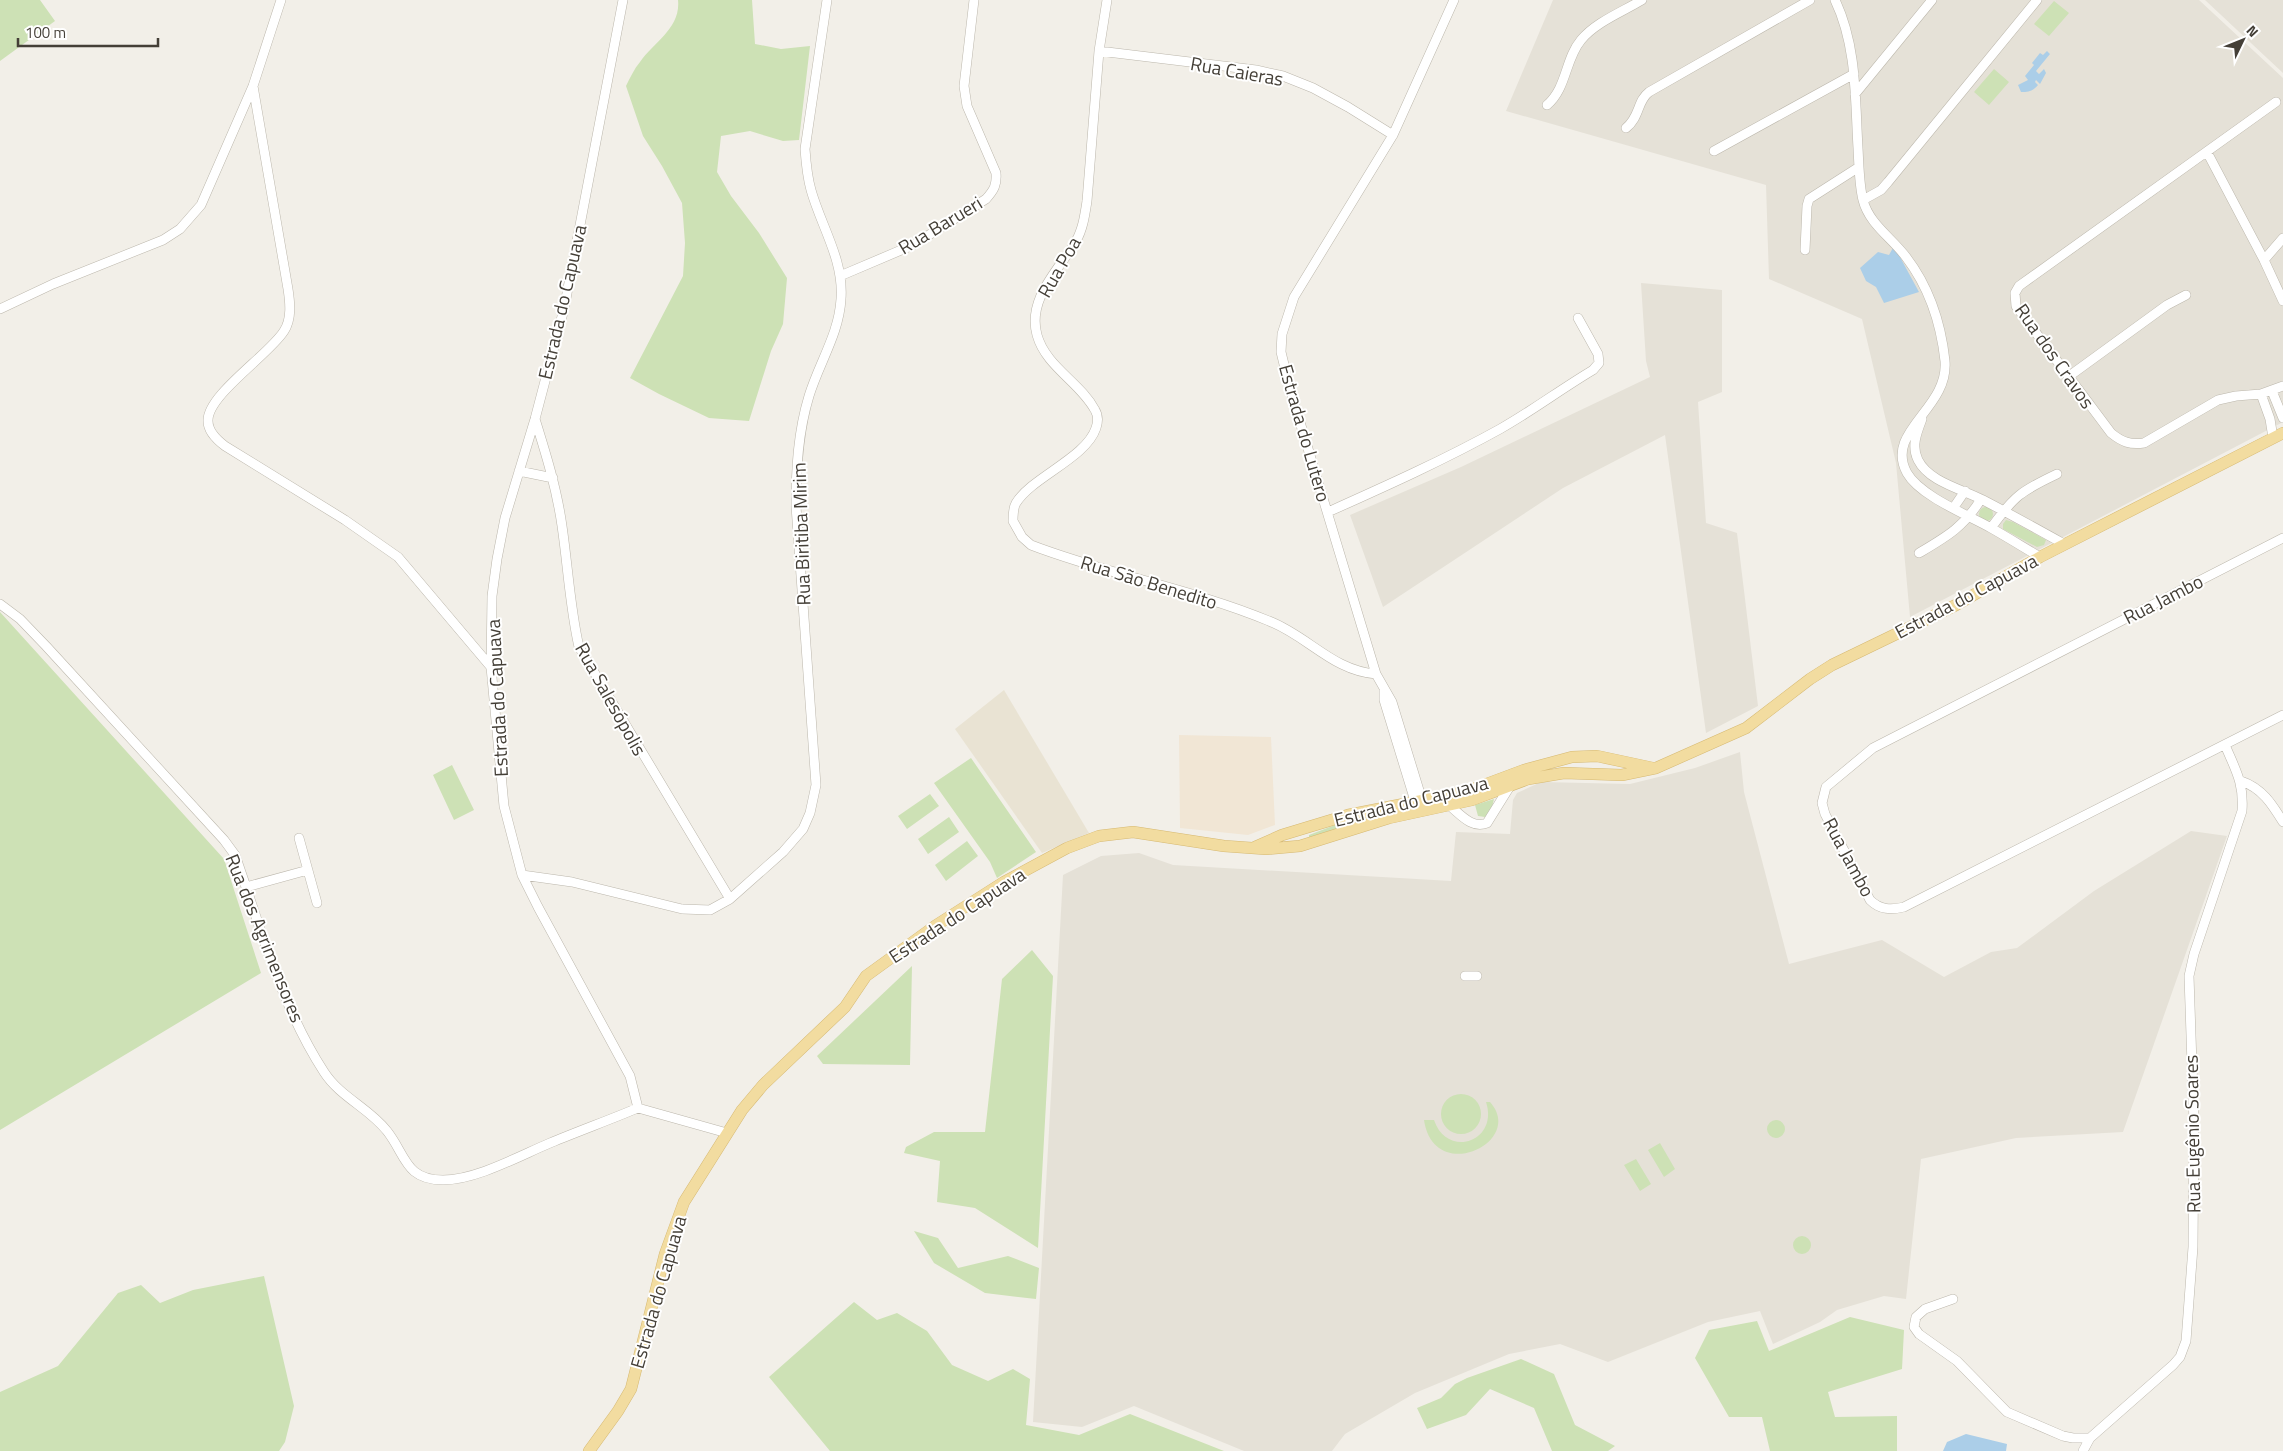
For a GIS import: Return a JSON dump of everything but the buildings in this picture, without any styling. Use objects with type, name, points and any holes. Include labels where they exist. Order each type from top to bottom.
[{"type":"main road","name":"Estrada do Capuava","points":[[589,1451],[618,1412],[631,1389],[662,1264],[684,1202],[742,1110],[763,1085],[845,1007],[866,976],[936,926],[1004,882],[1045,859],[1099,836],[1133,832],[1224,846],[1279,848],[1308,844],[1389,818],[1450,806],[1546,776],[1582,774],[1622,775],[1656,768],[1746,728],[1810,679],[1832,665],[1956,605],[2064,544],[2278,435]]},
{"type":"main road","name":"Estrada do Capuava","points":[[1255,847],[1270,839],[1348,815],[1464,792],[1546,763],[1582,756],[1616,758],[1656,768]]},
{"type":"main road","points":[[1582,756],[1588,764],[1582,774]]},
{"type":"main road","points":[[1304,828],[1304,837],[1308,844]]},
{"type":"street","points":[[0,309],[53,284],[163,240],[180,229],[201,205],[253,86],[281,0]]},
{"type":"street","name":"Estrada do Capuava","points":[[623,0],[564,309],[506,518],[497,559],[492,596],[491,667],[504,806],[522,875],[598,1020],[630,1076],[638,1108]]},
{"type":"street","name":"Rua Biritiba Mirim","points":[[522,875],[572,882],[667,906],[697,911],[710,910],[730,900],[783,852],[804,829],[810,813],[816,785],[796,506],[796,462],[809,396],[836,329],[841,299],[840,276],[811,191],[805,149],[827,0]]},
{"type":"street","name":"Rua Barueri","points":[[840,276],[913,245],[986,199],[994,190],[997,182],[996,173],[967,106],[964,86],[974,0]]},
{"type":"street","name":"Rua Poa","points":[[1074,455],[1096,430],[1098,421],[1096,410],[1054,365],[1037,336],[1035,318],[1038,299],[1077,239],[1084,221],[1103,12],[1107,0]]},
{"type":"street","name":"Estrada do Lutero","points":[[1418,801],[1392,702],[1376,674],[1290,389],[1281,352],[1282,334],[1294,297],[1393,135],[1454,0]]},
{"type":"street","points":[[1547,104],[1559,92],[1580,41],[1598,25],[1642,0]]},
{"type":"street","points":[[1626,128],[1634,121],[1643,99],[1650,92],[1810,0]]},
{"type":"street","points":[[1835,0],[1849,35],[1854,74],[1859,167],[1863,200],[1874,221],[1906,256],[1918,275],[1932,304],[1941,333],[1945,364],[1943,384],[1923,416],[1907,434],[1904,443],[1904,465],[1908,474],[1924,491],[2040,557]]},
{"type":"street","points":[[1855,94],[1932,0]]},
{"type":"street","points":[[1863,200],[1881,190],[1888,182],[2037,0]]},
{"type":"street","name":"Rua Caieras","points":[[1099,51],[1256,70],[1283,76],[1313,88],[1393,135]]},
{"type":"street","points":[[1714,151],[1854,74]]},
{"type":"street","points":[[253,86],[288,289],[290,312],[284,331],[212,405],[208,422],[210,430],[225,446],[377,540],[398,557],[491,667]]},
{"type":"street","name":"Rua dos Cravos","points":[[2276,102],[2019,286],[2015,293],[2016,306],[2111,433],[2120,441],[2131,444],[2144,443],[2154,439],[2218,400],[2260,394],[2283,386]]},
{"type":"street","points":[[2207,152],[2264,260],[2283,301]]},
{"type":"street","points":[[1805,250],[1809,199],[1859,167]]},
{"type":"street","points":[[2264,260],[2283,238]]},
{"type":"street","points":[[2068,376],[2167,305],[2186,295]]},
{"type":"street","points":[[1328,512],[1400,480],[1470,445],[1508,424],[1593,370],[1599,363],[1598,354],[1578,318]]},
{"type":"street","points":[[2272,391],[2283,418]]},
{"type":"street","points":[[2260,394],[2278,435]]},
{"type":"street","points":[[1923,416],[1915,438],[1915,450],[1919,460],[1926,469],[1940,480],[1982,499],[2064,544]]},
{"type":"street","name":"Rua Salesópolis","points":[[535,419],[552,478],[562,525],[572,610],[579,647],[730,900]]},
{"type":"street","name":"Rua São Benedito","points":[[1074,455],[1016,503],[1012,521],[1022,537],[1031,544],[1271,622],[1297,636],[1341,666],[1360,673],[1376,674]]},
{"type":"street","points":[[519,471],[552,478]]},
{"type":"street","points":[[1991,528],[2022,491],[2057,474]]},
{"type":"street","points":[[1954,508],[1965,492]]},
{"type":"street","points":[[1919,553],[1954,532],[1970,517],[1982,499]]},
{"type":"street","name":"Rua Jambo","points":[[2283,538],[1873,748],[1826,787],[1822,803],[1825,814],[1870,900],[1876,906],[1894,909],[1904,907],[2283,716]]},
{"type":"street","name":"Rua dos Agrimensores","points":[[0,604],[20,619],[46,646],[224,840],[235,855],[274,969],[310,1048],[325,1073],[342,1093],[387,1130],[405,1163],[416,1173],[441,1180],[457,1179],[488,1169],[638,1108]]},
{"type":"street","points":[[2225,745],[2241,781],[2265,796],[2283,822]]},
{"type":"street","name":"Rua Eugênio Soares","points":[[2083,1451],[2090,1438],[2173,1365],[2180,1357],[2186,1341],[2193,1247],[2194,1124],[2189,976],[2194,954],[2242,811],[2244,792],[2241,781]]},
{"type":"street","points":[[1450,806],[1473,824],[1487,823],[1510,786]]},
{"type":"street","points":[[299,838],[318,903]]},
{"type":"street","points":[[246,887],[308,870]]},
{"type":"street","points":[[1465,976],[1477,976]]},
{"type":"street","points":[[638,1108],[727,1133]]},
{"type":"street","points":[[1953,1299],[1925,1310],[1916,1317],[1914,1327],[1919,1334],[1957,1361],[2008,1412],[2064,1436],[2090,1438]]},
{"type":"shaded area","points":[[1553,0],[2199,0],[2283,78],[2283,422],[1910,617],[1896,463],[1862,319],[1769,279],[1766,185],[1506,111]]},
{"type":"shaded area","points":[[2205,0],[2283,0],[2283,73]]},
{"type":"shaded area","points":[[1641,283],[1722,290],[1722,392],[1698,402],[1706,523],[1737,533],[1758,706],[1706,733],[1665,435],[1563,488],[1383,607],[1350,515],[1461,467],[1650,377],[1646,361]]},
{"type":"shaded area","points":[[1004,690],[1089,833],[1042,853],[955,729]]},
{"type":"shaded area","points":[[1179,735],[1271,737],[1275,825],[1248,835],[1180,828]]},
{"type":"shaded area","points":[[1740,752],[1744,792],[1789,964],[1882,940],[1944,977],[1991,952],[2017,948],[2094,891],[2191,831],[2227,836],[2123,1132],[2016,1138],[1921,1159],[1906,1299],[1884,1296],[1837,1310],[1820,1322],[1773,1344],[1760,1311],[1708,1322],[1608,1362],[1560,1344],[1509,1354],[1415,1393],[1345,1434],[1332,1451],[1244,1451],[1134,1406],[1082,1427],[1033,1422],[1063,875],[1101,856],[1139,853],[1173,865],[1451,881],[1456,832],[1510,834],[1513,800],[1517,793],[1541,782],[1630,784],[1695,768]]},
{"type":"green space","points":[[0,0],[40,0],[55,21],[0,61]]},
{"type":"green space","points":[[678,0],[752,0],[755,44],[781,49],[810,46],[799,140],[783,141],[750,131],[721,136],[717,172],[731,196],[759,233],[787,278],[783,324],[771,351],[749,421],[709,418],[630,378],[683,276],[685,243],[682,203],[643,136],[626,86],[638,65],[671,27],[678,10]]},
{"type":"green space","points":[[2054,1],[2069,13],[2049,36],[2034,24]]},
{"type":"green space","points":[[1994,69],[2009,82],[1989,105],[1974,92]]},
{"type":"green space","points":[[1986,507],[1991,509],[1993,514],[1991,519],[1986,521],[1981,519],[1979,514],[1981,509]]},
{"type":"green space","points":[[2006,520],[2046,540],[2044,545],[2037,547],[2003,529],[2003,524]]},
{"type":"green space","points":[[0,612],[224,859],[261,973],[0,1130]]},
{"type":"green space","points":[[971,758],[1036,852],[997,878],[990,862],[934,783]]},
{"type":"green space","points":[[452,765],[474,810],[454,820],[433,775]]},
{"type":"green space","points":[[930,794],[939,806],[907,829],[898,816]]},
{"type":"green space","points":[[1494,799],[1491,811],[1485,817],[1478,816],[1475,805]]},
{"type":"green space","points":[[1380,813],[1332,833],[1309,838],[1309,835],[1348,820]]},
{"type":"green space","points":[[949,817],[959,832],[928,854],[918,839]]},
{"type":"green space","points":[[967,841],[978,856],[946,881],[935,865]]},
{"type":"green space","points":[[1032,950],[1053,976],[1038,1248],[975,1208],[937,1202],[940,1161],[904,1153],[906,1147],[934,1132],[985,1132],[1002,979]]},
{"type":"green space","points":[[912,966],[910,1065],[823,1064],[817,1056]]},
{"type":"green space","points":[[1461,1094],[1475,1100],[1481,1114],[1475,1128],[1461,1134],[1447,1128],[1441,1114],[1447,1100]]},
{"type":"green space","points":[[1486,1102],[1490,1102],[1498,1117],[1496,1131],[1488,1143],[1474,1151],[1459,1154],[1444,1151],[1431,1140],[1424,1120],[1434,1120],[1440,1132],[1449,1139],[1460,1142],[1470,1141],[1479,1136],[1485,1127],[1488,1116]]},
{"type":"green space","points":[[1776,1120],[1782,1123],[1785,1129],[1782,1135],[1776,1138],[1770,1135],[1767,1129],[1770,1123]]},
{"type":"green space","points":[[1660,1143],[1675,1169],[1664,1177],[1648,1150]]},
{"type":"green space","points":[[1636,1159],[1651,1184],[1640,1191],[1624,1165]]},
{"type":"green space","points":[[914,1231],[938,1238],[958,1268],[1008,1256],[1039,1268],[1036,1299],[985,1293],[934,1263]]},
{"type":"green space","points":[[1802,1236],[1808,1239],[1811,1245],[1808,1251],[1802,1254],[1796,1251],[1793,1245],[1796,1239]]},
{"type":"green space","points":[[264,1276],[294,1406],[285,1442],[279,1451],[0,1451],[0,1392],[58,1366],[118,1293],[141,1285],[160,1303],[193,1290]]},
{"type":"green space","points":[[854,1302],[877,1320],[897,1313],[927,1331],[952,1365],[988,1381],[1013,1369],[1030,1379],[1026,1425],[1079,1435],[1130,1414],[1224,1451],[830,1451],[769,1377]]},
{"type":"green space","points":[[1850,1317],[1904,1330],[1902,1369],[1828,1392],[1835,1417],[1897,1416],[1897,1451],[1770,1451],[1762,1417],[1729,1417],[1695,1358],[1709,1330],[1757,1321],[1769,1351]]},
{"type":"green space","points":[[1521,1359],[1554,1374],[1575,1425],[1615,1446],[1608,1451],[1552,1451],[1534,1408],[1490,1389],[1466,1415],[1427,1429],[1417,1408],[1441,1398],[1455,1384],[1467,1378]]},
{"type":"water","points":[[2047,51],[2050,54],[2036,71],[2039,74],[2044,69],[2046,73],[2040,84],[2036,80],[2035,82],[2038,85],[2034,89],[2021,92],[2018,85],[2028,80],[2025,76],[2034,65],[2032,63],[2040,53],[2043,55]]},
{"type":"water","points":[[1894,246],[1919,292],[1884,303],[1876,287],[1866,281],[1860,268],[1878,252],[1889,255]]},
{"type":"water","points":[[1966,1434],[2007,1444],[2006,1451],[1943,1451],[1947,1442]]}]
